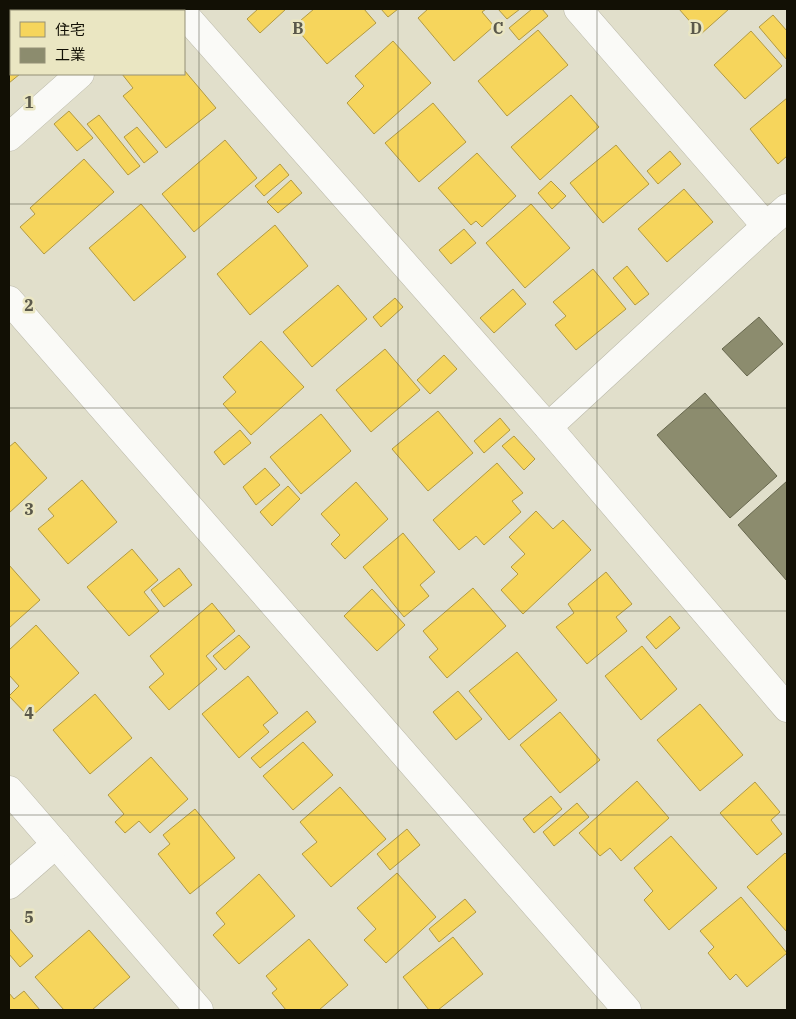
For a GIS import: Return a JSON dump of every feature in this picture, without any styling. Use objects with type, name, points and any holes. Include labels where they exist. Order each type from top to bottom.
[{"type":"street","points":[[578,9],[766,226]]},
{"type":"street","points":[[185,15],[548,428],[787,708]]},
{"type":"street","points":[[9,136],[79,75]]},
{"type":"street","points":[[548,428],[787,208]]},
{"type":"street","points":[[9,300],[627,1010]]},
{"type":"street","points":[[9,790],[199,1010]]},
{"type":"street","points":[[9,885],[56,844]]},
{"type":"building: 住宅","points":[[20,9],[84,9],[82,10]]},
{"type":"building: 住宅","points":[[258,9],[286,9],[260,33],[247,19]]},
{"type":"building: 住宅","points":[[314,9],[364,9],[376,23],[327,64],[294,26]]},
{"type":"building: 住宅","points":[[381,9],[398,9],[388,17]]},
{"type":"building: 住宅","points":[[428,9],[486,9],[482,12],[494,26],[454,61],[418,18]]},
{"type":"building: 住宅","points":[[498,9],[520,9],[507,19]]},
{"type":"building: 住宅","points":[[532,9],[542,9],[548,16],[519,40],[509,28]]},
{"type":"building: 住宅","points":[[679,9],[729,9],[701,34]]},
{"type":"building: 住宅","points":[[773,15],[787,31],[787,60],[759,27]]},
{"type":"building: 住宅","points":[[538,30],[568,65],[507,116],[478,81]]},
{"type":"building: 住宅","points":[[751,31],[782,66],[745,99],[714,65]]},
{"type":"building: 住宅","points":[[9,37],[10,75],[19,75],[9,83]]},
{"type":"building: 住宅","points":[[393,41],[431,83],[374,134],[347,103],[364,86],[355,76]]},
{"type":"building: 住宅","points":[[185,71],[216,108],[166,148],[123,96],[133,88],[123,75],[185,75]]},
{"type":"building: 住宅","points":[[571,95],[599,127],[540,180],[511,147]]},
{"type":"building: 住宅","points":[[787,98],[787,156],[778,164],[750,129]]},
{"type":"building: 住宅","points":[[433,103],[466,142],[419,182],[385,143]]},
{"type":"building: 住宅","points":[[69,111],[93,138],[77,151],[54,124]]},
{"type":"building: 住宅","points":[[99,115],[140,166],[128,175],[87,124]]},
{"type":"building: 住宅","points":[[137,127],[158,152],[144,163],[124,137]]},
{"type":"building: 住宅","points":[[225,140],[257,178],[194,232],[162,194]]},
{"type":"building: 住宅","points":[[616,145],[649,184],[603,223],[570,183]]},
{"type":"building: 住宅","points":[[670,151],[681,164],[658,184],[647,171]]},
{"type":"building: 住宅","points":[[477,153],[516,196],[482,227],[476,221],[471,225],[438,188]]},
{"type":"building: 住宅","points":[[84,159],[114,192],[44,254],[20,227],[35,214],[30,208]]},
{"type":"building: 住宅","points":[[280,164],[289,175],[264,196],[255,186]]},
{"type":"building: 住宅","points":[[291,180],[302,193],[278,213],[267,202]]},
{"type":"building: 住宅","points":[[551,181],[566,196],[552,209],[538,193]]},
{"type":"building: 住宅","points":[[684,189],[713,222],[667,262],[638,229]]},
{"type":"building: 住宅","points":[[141,204],[186,257],[134,301],[89,248]]},
{"type":"building: 住宅","points":[[531,204],[570,248],[525,288],[486,243]]},
{"type":"building: 住宅","points":[[275,225],[308,266],[250,315],[217,274]]},
{"type":"building: 住宅","points":[[464,229],[476,243],[451,264],[439,250]]},
{"type":"building: 住宅","points":[[627,266],[649,294],[635,305],[613,278]]},
{"type":"building: 住宅","points":[[593,269],[626,309],[576,350],[555,325],[566,316],[553,302]]},
{"type":"building: 住宅","points":[[338,285],[367,319],[312,367],[283,332]]},
{"type":"building: 住宅","points":[[513,289],[526,304],[494,333],[480,318]]},
{"type":"building: 住宅","points":[[395,298],[403,307],[381,327],[373,317]]},
{"type":"building: 住宅","points":[[261,341],[304,387],[251,435],[223,404],[236,392],[223,377]]},
{"type":"building: 住宅","points":[[385,349],[420,390],[371,432],[336,390]]},
{"type":"building: 住宅","points":[[444,355],[457,369],[430,394],[417,380]]},
{"type":"building: 住宅","points":[[438,411],[473,453],[428,491],[392,449]]},
{"type":"building: 住宅","points":[[321,414],[351,451],[301,494],[270,457]]},
{"type":"building: 住宅","points":[[500,418],[510,430],[484,453],[474,441]]},
{"type":"building: 住宅","points":[[240,430],[251,443],[224,465],[214,452]]},
{"type":"building: 住宅","points":[[514,436],[535,459],[524,470],[502,446]]},
{"type":"building: 住宅","points":[[15,442],[47,478],[9,513],[9,447]]},
{"type":"building: 住宅","points":[[497,463],[523,493],[512,501],[521,512],[484,545],[476,536],[459,550],[433,520]]},
{"type":"building: 住宅","points":[[265,468],[280,485],[256,505],[243,487]]},
{"type":"building: 住宅","points":[[82,480],[117,522],[68,564],[38,529],[54,516],[48,509]]},
{"type":"building: 住宅","points":[[356,482],[388,519],[345,559],[331,544],[340,535],[321,514]]},
{"type":"building: 住宅","points":[[288,486],[300,499],[272,526],[260,512]]},
{"type":"building: 住宅","points":[[536,511],[553,529],[563,520],[591,550],[523,614],[501,590],[518,574],[511,567],[525,554],[509,537]]},
{"type":"building: 住宅","points":[[403,533],[435,572],[420,585],[429,596],[404,617],[363,567]]},
{"type":"building: 住宅","points":[[132,549],[158,580],[144,592],[159,611],[129,636],[87,587]]},
{"type":"building: 住宅","points":[[9,565],[40,600],[9,628]]},
{"type":"building: 住宅","points":[[179,568],[192,585],[164,607],[151,590]]},
{"type":"building: 住宅","points":[[606,572],[632,604],[616,617],[627,631],[587,664],[556,627],[574,613],[568,604]]},
{"type":"building: 住宅","points":[[473,588],[506,626],[447,678],[429,657],[438,649],[423,631]]},
{"type":"building: 住宅","points":[[372,589],[405,625],[377,651],[344,616]]},
{"type":"building: 住宅","points":[[212,603],[235,631],[206,656],[217,669],[169,710],[149,687],[164,674],[150,656]]},
{"type":"building: 住宅","points":[[670,616],[680,628],[656,649],[646,637]]},
{"type":"building: 住宅","points":[[36,625],[79,673],[30,718],[9,696],[19,686],[9,675],[9,650]]},
{"type":"building: 住宅","points":[[239,635],[250,647],[225,670],[213,656]]},
{"type":"building: 住宅","points":[[642,646],[677,689],[641,720],[605,676]]},
{"type":"building: 住宅","points":[[517,652],[557,700],[509,740],[469,691]]},
{"type":"building: 住宅","points":[[248,676],[278,713],[263,725],[269,732],[239,758],[202,714]]},
{"type":"building: 住宅","points":[[458,691],[482,719],[456,740],[433,712]]},
{"type":"building: 住宅","points":[[95,694],[132,738],[90,774],[53,730]]},
{"type":"building: 住宅","points":[[700,704],[743,755],[700,791],[657,740]]},
{"type":"building: 住宅","points":[[307,711],[316,722],[260,768],[251,758]]},
{"type":"building: 住宅","points":[[560,712],[600,760],[560,793],[520,745]]},
{"type":"building: 住宅","points":[[303,742],[333,775],[293,810],[263,776]]},
{"type":"building: 住宅","points":[[151,757],[188,799],[150,833],[139,821],[125,833],[115,822],[124,814],[108,795]]},
{"type":"building: 住宅","points":[[637,781],[669,818],[621,861],[610,848],[600,856],[579,833]]},
{"type":"building: 住宅","points":[[755,782],[780,812],[771,820],[782,834],[757,855],[720,813]]},
{"type":"building: 住宅","points":[[340,787],[386,839],[331,887],[302,854],[317,842],[300,822]]},
{"type":"building: 住宅","points":[[551,796],[562,809],[534,833],[523,819]]},
{"type":"building: 住宅","points":[[577,803],[589,817],[554,846],[543,832]]},
{"type":"building: 住宅","points":[[195,809],[235,858],[190,894],[158,854],[170,844],[163,835]]},
{"type":"building: 住宅","points":[[407,829],[420,845],[390,870],[377,854]]},
{"type":"building: 住宅","points":[[671,836],[717,888],[669,930],[644,900],[653,891],[634,868]]},
{"type":"building: 住宅","points":[[785,853],[787,855],[787,932],[747,887]]},
{"type":"building: 住宅","points":[[397,873],[436,917],[386,963],[364,940],[376,929],[357,908]]},
{"type":"building: 住宅","points":[[259,874],[295,916],[239,964],[213,935],[225,924],[216,913]]},
{"type":"building: 住宅","points":[[741,897],[787,953],[747,987],[736,974],[730,980],[708,953],[714,947],[700,931]]},
{"type":"building: 住宅","points":[[465,899],[476,912],[439,942],[429,929]]},
{"type":"building: 住宅","points":[[9,928],[33,956],[20,967],[9,954]]},
{"type":"building: 住宅","points":[[89,930],[130,977],[92,1010],[64,1010],[35,977]]},
{"type":"building: 住宅","points":[[453,937],[483,974],[438,1010],[429,1010],[403,977]]},
{"type":"building: 住宅","points":[[309,939],[348,985],[319,1010],[286,1010],[272,993],[277,989],[266,976]]},
{"type":"building: 住宅","points":[[24,991],[40,1010],[9,1010],[9,993],[14,999]]},
{"type":"building: 工業","points":[[759,317],[783,344],[747,376],[722,349]]},
{"type":"building: 工業","points":[[705,393],[777,476],[730,518],[657,435]]},
{"type":"building: 工業","points":[[787,481],[787,581],[738,525]]}]
